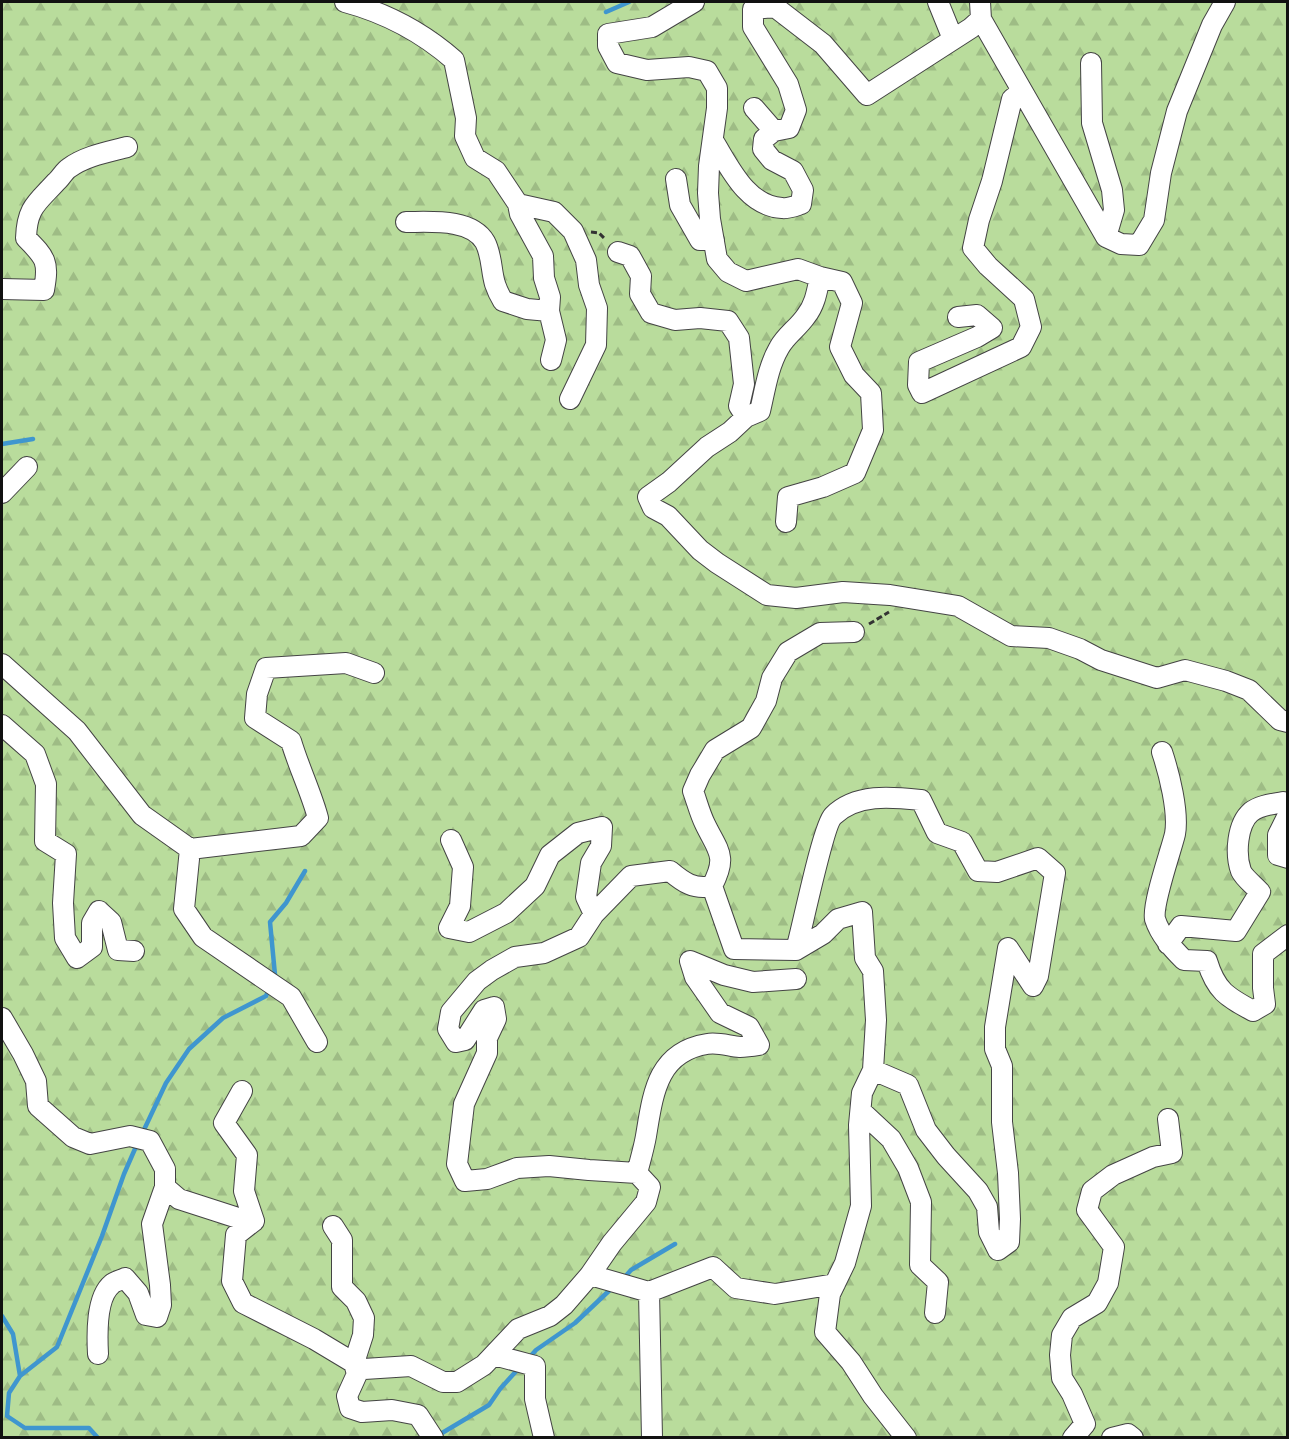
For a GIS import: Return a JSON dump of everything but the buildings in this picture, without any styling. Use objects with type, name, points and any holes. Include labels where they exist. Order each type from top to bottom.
[{"type":"lane","points":[[345,2],[403,24],[438,46],[454,60],[466,118],[465,136],[475,158],[496,171],[518,204],[520,214],[543,256],[544,278],[550,297],[549,311],[556,340],[551,360]]},
{"type":"lane","points":[[694,2],[652,27],[608,34],[608,46],[617,63],[647,70],[689,67],[707,71],[717,88],[708,193],[717,259],[728,272],[746,280],[798,269],[842,282],[852,303],[840,347],[854,375],[872,393],[873,430],[855,473],[823,487],[788,497],[786,522]]},
{"type":"lane","points":[[939,2],[953,39]]},
{"type":"lane","points":[[714,142],[741,185],[763,204],[784,209],[801,204],[803,190],[793,171],[772,160],[763,149],[764,139],[774,131],[789,128],[796,110],[788,84],[753,27],[753,9],[775,7],[824,44],[867,95],[953,39],[981,10],[1022,91],[1106,237],[1121,244],[1139,245],[1154,220],[1161,173],[1177,111],[1212,26],[1225,2]]},
{"type":"lane","points":[[1091,63],[1092,123],[1112,190],[1114,210],[1106,237]]},
{"type":"lane","points":[[958,317],[976,315],[992,328],[919,362],[918,385],[922,393],[1021,347],[1032,327],[1024,299],[988,266],[973,248],[1012,99],[1022,91]]},
{"type":"lane","points":[[754,108],[774,131]]},
{"type":"lane","points":[[2,289],[44,290],[45,261],[26,238],[27,221],[32,209],[42,195],[69,168],[96,155],[127,147]]},
{"type":"lane","points":[[676,179],[680,205],[700,240],[714,240]]},
{"type":"lane","points":[[518,204],[554,212],[573,231],[586,260],[589,285],[597,308],[596,345],[570,399]]},
{"type":"lane","points":[[406,222],[433,222],[474,230],[485,242],[495,285],[503,301],[527,309],[549,311]]},
{"type":"lane","points":[[618,252],[630,256],[641,276],[640,294],[651,313],[675,320],[700,318],[728,321],[739,338],[744,384],[739,406],[746,417]]},
{"type":"lane","points":[[820,277],[816,298],[806,317],[791,330],[778,348],[760,411],[746,417],[648,497],[652,508],[668,516],[700,550],[717,563],[767,595],[796,598],[843,592],[891,595],[957,606],[1011,636],[1049,638],[1080,649],[1101,660],[1157,678],[1185,670],[1226,681],[1249,690],[1280,720],[1287,722]]},
{"type":"lane","points":[[2,493],[27,467]]},
{"type":"lane","points":[[854,632],[820,633],[788,652],[772,678],[766,701],[751,728],[715,750],[693,792],[704,823],[718,848],[720,870],[712,886],[734,949],[796,950],[824,934],[838,919],[862,912],[864,958],[873,971],[876,1020],[873,1070],[862,1093],[861,1206],[844,1263],[830,1294],[825,1332],[851,1362],[873,1396],[906,1437]]},
{"type":"lane","points":[[2,664],[77,731],[142,816],[190,849],[301,836],[318,818],[291,741],[255,718],[257,694],[266,668],[346,663],[374,673]]},
{"type":"lane","points":[[2,725],[35,754],[46,784],[45,841],[66,854],[63,903],[65,938],[77,958],[92,946],[92,923],[99,911],[111,922],[118,950],[134,951]]},
{"type":"lane","points":[[1162,752],[1171,777],[1175,832],[1162,878],[1155,917],[1168,944],[1184,960],[1207,961],[1212,979],[1227,998],[1253,1011],[1265,1004],[1263,954],[1287,935]]},
{"type":"lane","points":[[796,950],[831,817],[851,803],[884,797],[921,800],[937,833],[962,842],[978,871],[997,872],[1038,858],[1055,873],[1038,976],[1033,986],[1008,948],[995,1027],[995,1049],[1002,1066],[1002,1122],[1010,1219],[1009,1242],[998,1250],[989,1232],[987,1207],[983,1199],[926,1130],[908,1086],[873,1070]]},
{"type":"lane","points":[[1168,944],[1181,926],[1236,931],[1260,892],[1241,872],[1238,851],[1240,829],[1251,812],[1269,804],[1283,802],[1287,813],[1278,835],[1278,855],[1287,858]]},
{"type":"lane","points":[[452,840],[463,867],[460,906],[449,928],[469,932],[506,913],[535,886],[550,855],[578,833],[602,827],[601,846],[591,864],[586,897],[594,914]]},
{"type":"lane","points":[[190,849],[184,909],[203,937],[291,997],[317,1042]]},
{"type":"lane","points":[[254,1221],[236,1235],[232,1281],[243,1303],[314,1339],[364,1369],[411,1366],[443,1382],[457,1382],[484,1365],[518,1329],[550,1316],[598,1277],[612,1243],[646,1202],[650,1186],[637,1173],[549,1166],[517,1168],[487,1179],[465,1181],[457,1164],[465,1104],[487,1053],[487,1038],[496,1019],[494,1007],[484,1010],[465,1040],[456,1042],[448,1029],[451,1012],[477,981],[492,970],[515,957],[544,953],[579,938],[594,914],[631,876],[670,871],[684,884],[702,888],[712,886]]},
{"type":"lane","points":[[637,1173],[646,1140],[652,1099],[663,1071],[674,1057],[689,1048],[710,1043],[740,1047],[759,1045],[749,1027],[720,1013],[695,977],[690,962],[724,975],[753,982],[796,979]]},
{"type":"lane","points":[[2,1018],[36,1082],[39,1106],[73,1137],[90,1144],[130,1136],[150,1141],[165,1169],[165,1186],[152,1224],[160,1285],[161,1305],[157,1317],[146,1315],[138,1293],[125,1278],[112,1284],[102,1301],[97,1339],[98,1354]]},
{"type":"lane","points":[[242,1091],[224,1123],[247,1155],[244,1191],[254,1221]]},
{"type":"lane","points":[[861,1111],[891,1139],[908,1168],[921,1202],[920,1265],[939,1282],[935,1312]]},
{"type":"lane","points":[[1073,1437],[1085,1424],[1062,1378],[1060,1355],[1062,1335],[1072,1318],[1097,1303],[1108,1283],[1114,1247],[1087,1210],[1092,1191],[1113,1175],[1153,1157],[1172,1153],[1168,1119]]},
{"type":"lane","points":[[165,1186],[179,1199],[254,1221]]},
{"type":"lane","points":[[333,1226],[342,1240],[342,1287],[356,1301],[364,1318],[363,1335],[354,1363],[357,1374],[347,1396],[350,1408],[362,1412],[392,1410],[418,1415],[430,1434]]},
{"type":"lane","points":[[598,1277],[649,1292],[713,1267],[736,1288],[775,1294],[835,1284]]},
{"type":"lane","points":[[649,1292],[652,1437]]},
{"type":"lane","points":[[494,1355],[535,1366],[535,1399],[544,1437]]},
{"type":"lane","points":[[1112,1437],[1128,1434],[1133,1437]]},
{"type":"path","points":[[573,231],[599,233],[618,252]]},
{"type":"path","points":[[854,632],[916,599]]},
{"type":"green space","points":[[2,2],[1287,2],[1287,1437],[2,1437]]},
{"type":"waterway","points":[[606,12],[629,2]]},
{"type":"waterway","points":[[2,444],[33,439]]},
{"type":"waterway","points":[[273,979],[275,975],[270,922],[286,903],[305,871]]},
{"type":"waterway","points":[[142,1134],[166,1083],[189,1049],[223,1018],[266,996],[270,987]]},
{"type":"waterway","points":[[20,1376],[57,1347],[138,1142]]},
{"type":"waterway","points":[[623,1279],[631,1270],[675,1244]]},
{"type":"waterway","points":[[529,1358],[536,1350],[575,1323],[612,1288]]},
{"type":"waterway","points":[[2,1316],[13,1334],[20,1376],[9,1393],[7,1416],[25,1428],[89,1428],[98,1438]]},
{"type":"waterway","points":[[437,1436],[489,1405],[519,1368]]}]
